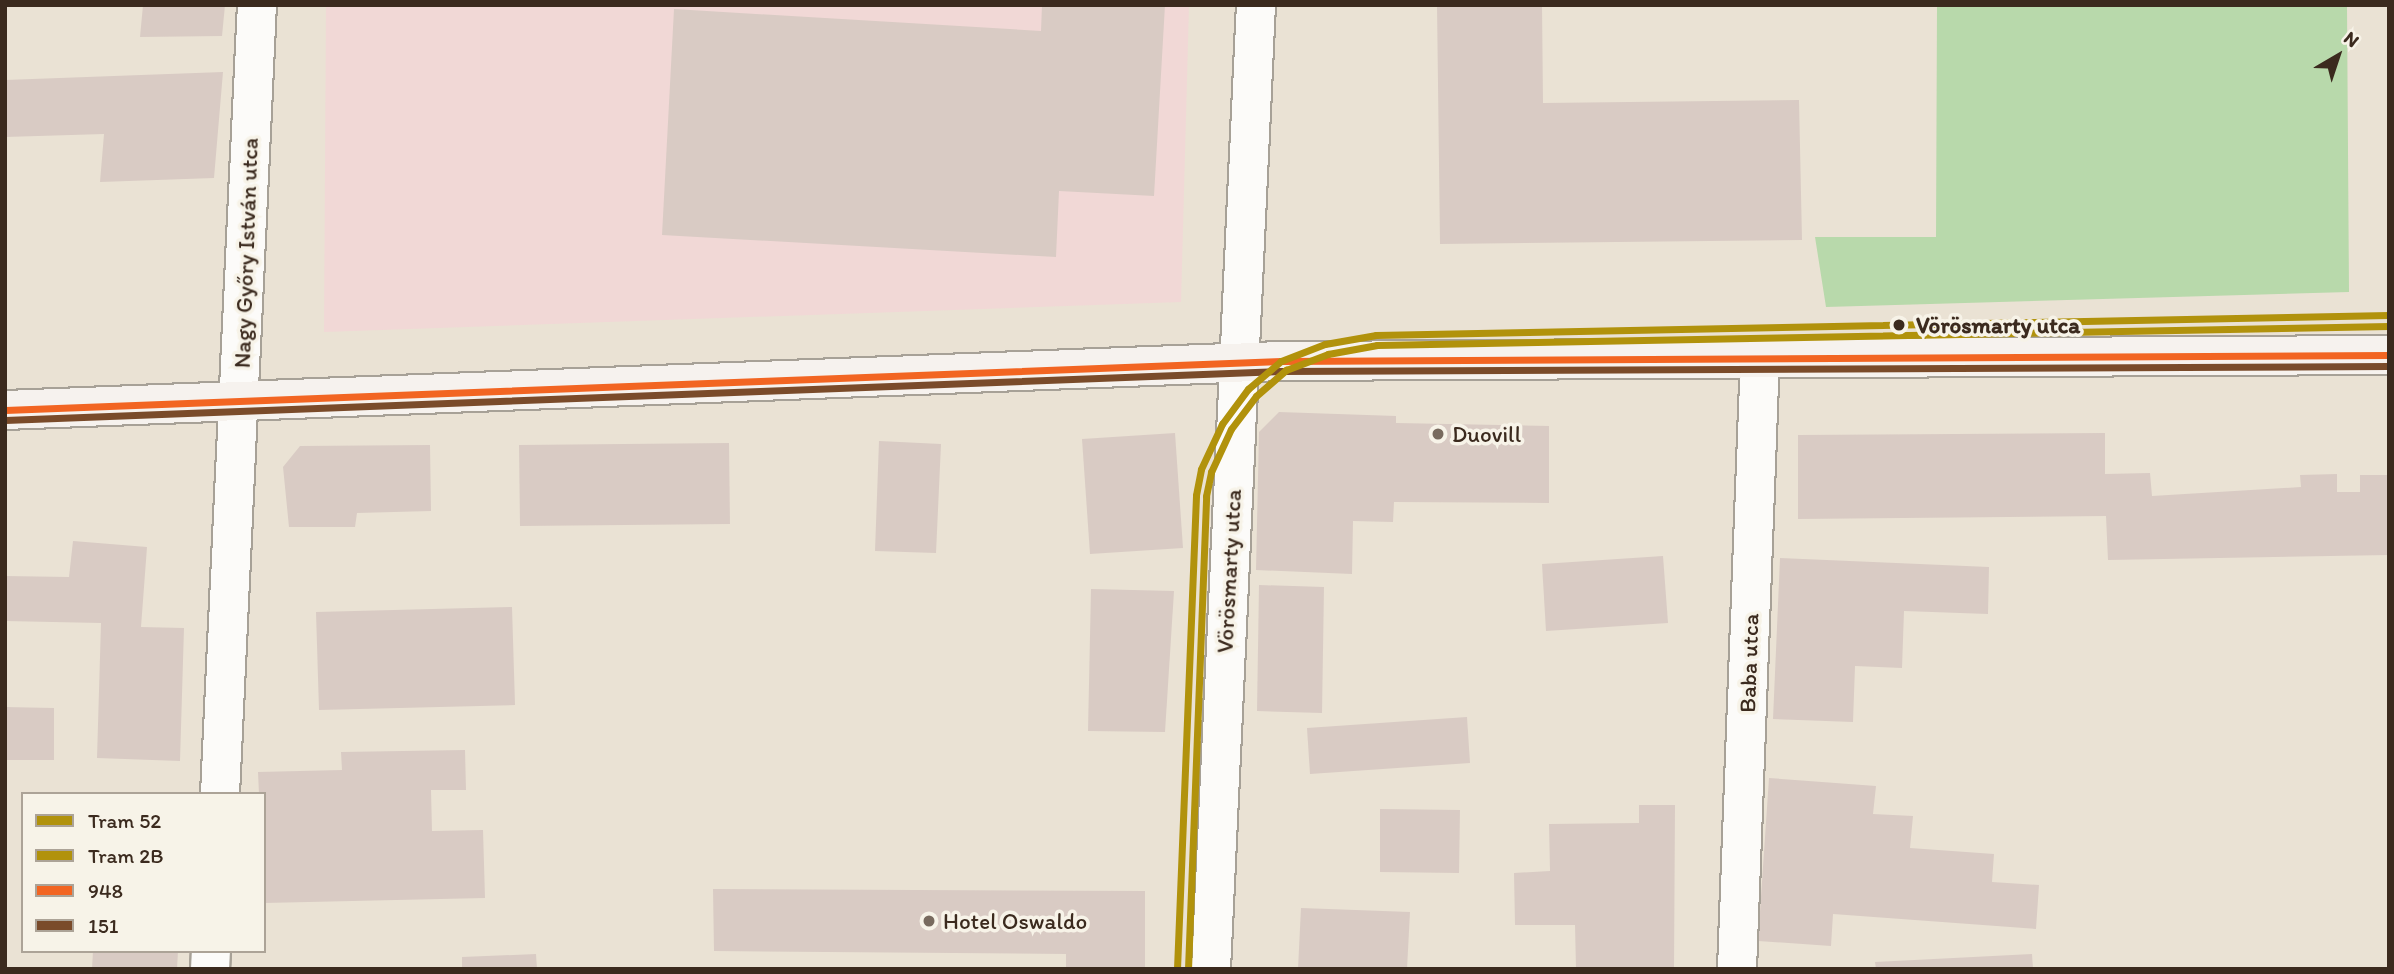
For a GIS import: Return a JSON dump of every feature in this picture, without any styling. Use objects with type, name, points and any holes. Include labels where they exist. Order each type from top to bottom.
[{"type":"street","name":"Nagy Győry István utca","points":[[220,792],[257,5]]},
{"type":"street","name":"Vörösmarty utca","points":[[1211,969],[1256,5]]},
{"type":"street","points":[[5,410],[1238,364],[1760,357],[2389,355]]},
{"type":"street","name":"Baba utca","points":[[1737,969],[1760,357]]},
{"type":"shaded area","points":[[326,5],[1189,5],[1181,302],[324,332]]},
{"type":"green space","points":[[1937,5],[2347,5],[2349,292],[1826,307],[1815,237],[1936,237]]},
{"type":"building","points":[[143,5],[225,5],[222,36],[140,37]]},
{"type":"building","points":[[1042,5],[1165,5],[1154,196],[1059,191],[1056,257],[662,235],[674,9],[1041,31]]},
{"type":"building","points":[[1437,5],[1542,5],[1543,103],[1799,100],[1802,240],[1440,244]]},
{"type":"building","points":[[223,72],[214,178],[100,182],[104,134],[5,137],[5,80]]},
{"type":"building","points":[[1279,412],[1396,416],[1396,423],[1549,426],[1549,503],[1394,502],[1393,522],[1353,521],[1352,574],[1256,570],[1259,432]]},
{"type":"building","points":[[1175,433],[1183,548],[1090,554],[1082,439]]},
{"type":"building","points":[[2105,433],[2105,474],[2150,473],[2152,496],[2301,487],[2300,475],[2337,474],[2337,492],[2360,492],[2360,475],[2389,475],[2389,555],[2108,560],[2106,516],[1798,519],[1798,435]]},
{"type":"building","points":[[879,441],[941,444],[936,553],[875,551]]},
{"type":"building","points":[[729,443],[730,524],[520,526],[519,445]]},
{"type":"building","points":[[430,445],[431,511],[357,513],[355,527],[289,527],[283,467],[300,446]]},
{"type":"building","points":[[73,541],[147,547],[141,627],[184,628],[180,761],[97,758],[101,623],[5,621],[5,576],[69,577]]},
{"type":"building","points":[[1663,556],[1668,623],[1546,631],[1542,564]]},
{"type":"building","points":[[1780,558],[1989,567],[1988,614],[1904,611],[1902,668],[1855,666],[1853,722],[1773,719]]},
{"type":"building","points":[[1259,585],[1324,587],[1322,713],[1257,711]]},
{"type":"building","points":[[1091,589],[1174,591],[1165,732],[1088,731]]},
{"type":"building","points":[[512,607],[515,705],[319,710],[316,612]]},
{"type":"building","points":[[5,707],[54,708],[54,760],[5,760]]},
{"type":"building","points":[[1467,717],[1470,763],[1310,774],[1307,728]]},
{"type":"building","points":[[465,750],[466,790],[431,790],[432,831],[483,830],[485,898],[266,903],[266,792],[259,792],[258,772],[342,770],[341,752]]},
{"type":"building","points":[[1769,778],[1876,786],[1873,814],[1913,816],[1910,848],[1994,854],[1992,882],[2039,885],[2036,929],[1833,914],[1831,946],[1758,941]]},
{"type":"building","points":[[1639,805],[1675,805],[1674,969],[1576,969],[1575,925],[1515,925],[1514,873],[1550,871],[1549,824],[1639,823]]},
{"type":"building","points":[[1380,809],[1460,810],[1459,873],[1380,872]]},
{"type":"building","name":"Hotel Oswaldo","points":[[713,889],[1145,891],[1145,969],[1066,969],[1066,954],[714,951]]},
{"type":"building","points":[[1301,908],[1410,912],[1407,969],[1298,969]]},
{"type":"building","points":[[93,953],[178,953],[177,969],[92,969]]},
{"type":"building","points":[[536,954],[537,969],[462,969],[462,957]]},
{"type":"building","points":[[2032,954],[2033,969],[1876,969],[1875,962]]},
{"type":"tram line","name":"52","points":[[1177,969],[1196,495],[1201,469],[1222,424],[1248,389],[1281,361],[1325,344],[1376,335],[2389,315]]},
{"type":"tram line","name":"2B","points":[[1188,969],[1206,496],[1211,472],[1231,429],[1256,396],[1286,370],[1328,354],[1377,345],[2389,326]]},
{"type":"transit line","name":"948","points":[[5,410],[1281,361],[2389,355]]},
{"type":"transit line","name":"151","points":[[5,420],[1281,371],[2389,366]]},
{"type":"place","name":"Vörösmarty utca","points":[[1899,325]]},
{"type":"place","name":"Duovill","points":[[1438,434]]},
{"type":"place","name":"Hotel Oswaldo","points":[[929,921]]}]
